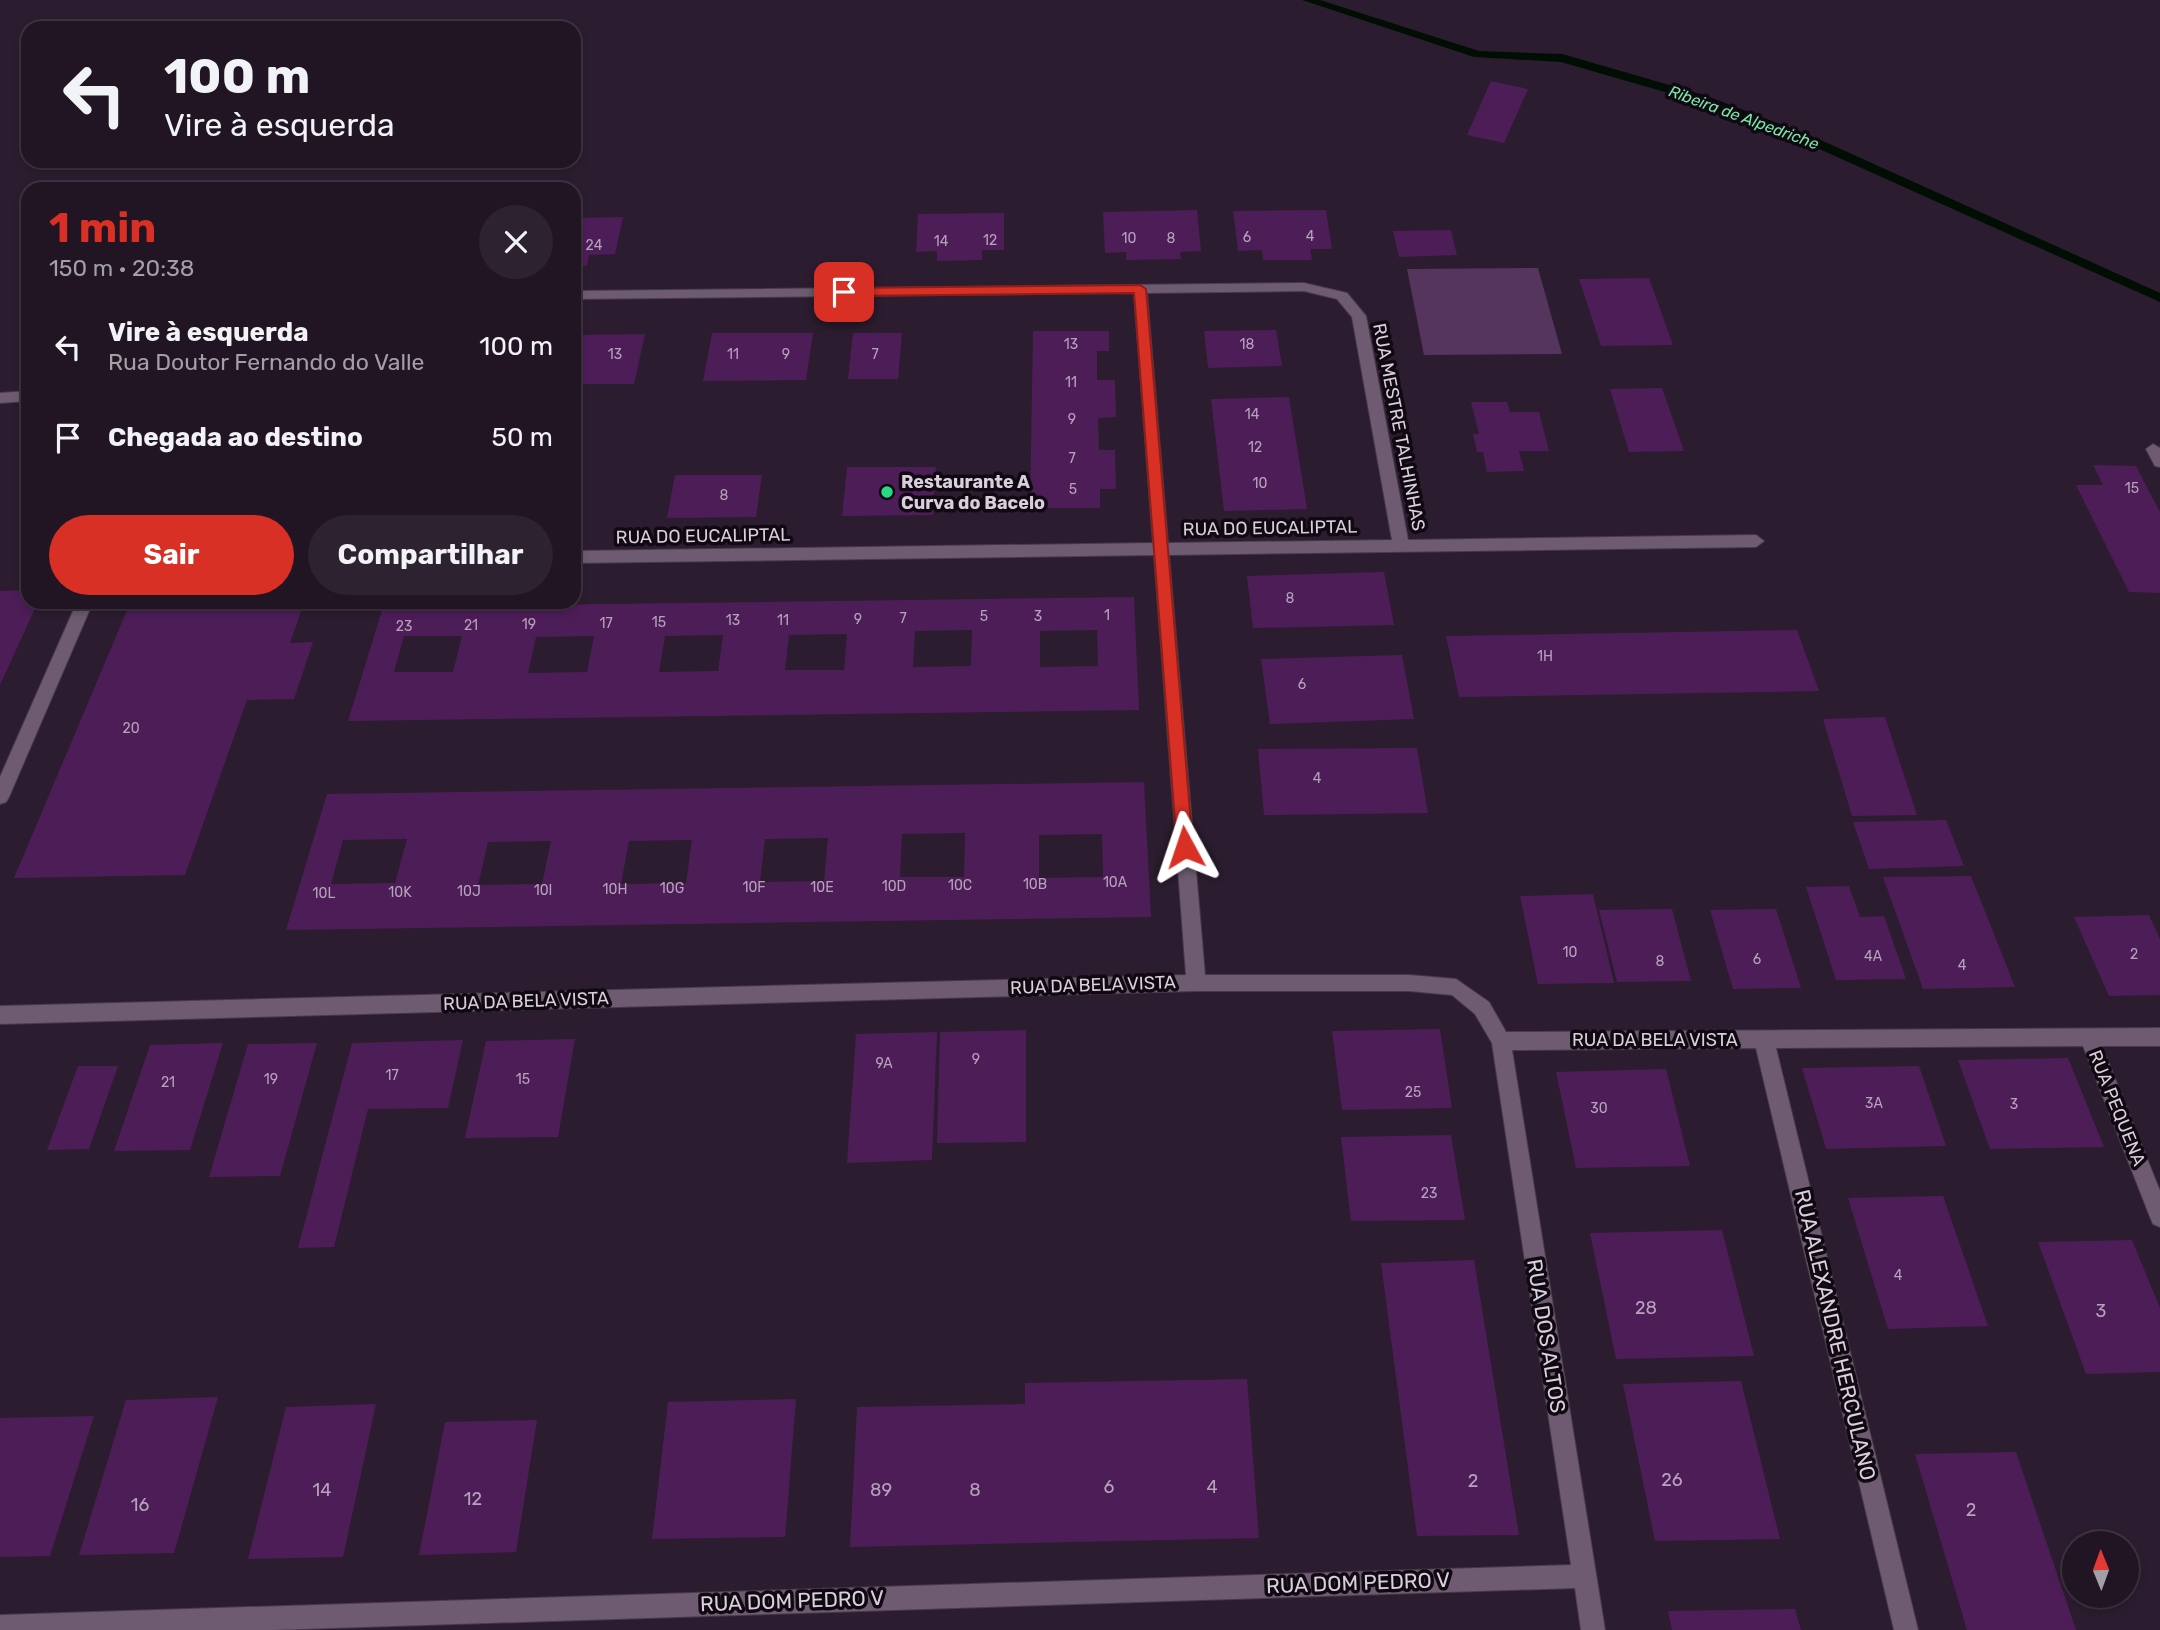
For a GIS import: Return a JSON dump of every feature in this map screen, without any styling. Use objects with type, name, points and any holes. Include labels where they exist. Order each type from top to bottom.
[{"type":"street","name":"RUA MESTRE TALHINHAS","points":[[1140,289],[1304,288],[1342,296],[1359,316],[1401,545]]},
{"type":"street","points":[[581,295],[1140,289],[1196,983]]},
{"type":"street","points":[[0,398],[21,396]]},
{"type":"street","name":"RUA DO EUCALIPTAL","points":[[581,557],[1756,541]]},
{"type":"street","points":[[0,797],[5,776],[82,609]]},
{"type":"street","name":"RUA DA BELA VISTA","points":[[0,1015],[1196,983],[1409,983],[1456,987],[1482,1008],[1501,1041],[2160,1037]]},
{"type":"street","name":"RUA PEQUENA","points":[[2089,1037],[2160,1217]]},
{"type":"street","name":"RUA ALEXANDRE HERCULANO","points":[[1765,1040],[1906,1630]]},
{"type":"street","name":"RUA DOS ALTOS","points":[[1501,1041],[1593,1630]]},
{"type":"street","name":"RUA DOM PEDRO V","points":[[0,1626],[1583,1576]]},
{"type":"shaded area","points":[[1538,268],[1562,354],[1424,355],[1407,269]]},
{"type":"building","points":[[1491,81],[1528,89],[1504,143],[1467,135]]},
{"type":"building","points":[[1197,210],[1201,251],[1180,252],[1181,259],[1126,260],[1126,252],[1105,253],[1103,212]]},
{"type":"building","points":[[1326,210],[1332,249],[1310,249],[1312,260],[1263,260],[1262,250],[1238,251],[1233,211]]},
{"type":"building","points":[[1004,213],[1004,250],[982,250],[982,260],[937,261],[937,251],[916,252],[918,214]]},
{"type":"building","points":[[623,217],[615,254],[589,255],[587,266],[581,266],[581,218]]},
{"type":"building","points":[[1451,230],[1457,255],[1399,257],[1393,231]]},
{"type":"building","points":[[1649,278],[1673,345],[1601,346],[1579,279]]},
{"type":"building","points":[[1276,330],[1282,366],[1208,368],[1204,331]]},
{"type":"building","points":[[1033,331],[1109,331],[1109,351],[1097,351],[1097,380],[1115,380],[1116,417],[1098,418],[1099,450],[1115,450],[1116,489],[1100,489],[1100,508],[1030,508]]},
{"type":"building","points":[[712,333],[813,333],[806,380],[703,381]]},
{"type":"building","points":[[853,333],[902,333],[898,379],[848,379]]},
{"type":"building","points":[[645,334],[634,384],[581,384],[581,335]]},
{"type":"building","points":[[1662,388],[1684,451],[1629,452],[1610,389]]},
{"type":"building","points":[[1289,397],[1307,509],[1224,511],[1211,399]]},
{"type":"building","points":[[1471,402],[1507,402],[1510,412],[1539,412],[1549,451],[1519,451],[1524,471],[1487,472],[1483,452],[1477,452],[1473,434],[1479,434]]},
{"type":"building","points":[[2093,465],[2136,466],[2160,512],[2160,593],[2129,592],[2076,485],[2103,485]]},
{"type":"building","points":[[847,467],[936,467],[933,515],[842,516]]},
{"type":"building","points":[[675,475],[762,475],[756,517],[667,518]]},
{"type":"building","points":[[1384,572],[1394,625],[1253,628],[1247,576]]},
{"type":"building","points":[[21,590],[21,609],[35,609],[0,685],[0,591]]},
{"type":"building","points":[[1134,597],[1139,710],[348,721],[382,609],[581,609],[581,604]],"holes":[[[972,630],[971,666],[913,667],[915,631]],[[1097,630],[1098,666],[1040,667],[1040,631]],[[847,634],[844,670],[785,670],[789,635]],[[723,635],[718,671],[659,672],[665,636]],[[404,636],[462,636],[453,672],[394,672]],[[594,636],[587,672],[528,673],[536,637]]]},
{"type":"building","points":[[128,609],[302,609],[290,643],[313,642],[294,699],[247,700],[185,875],[14,878]]},
{"type":"building","points":[[1797,630],[1819,691],[1459,697],[1446,636]]},
{"type":"building","points":[[1402,655],[1414,719],[1270,724],[1261,659]]},
{"type":"building","points":[[1885,717],[1917,815],[1852,816],[1823,719]]},
{"type":"building","points":[[1417,748],[1428,813],[1264,815],[1258,749]]},
{"type":"building","points":[[1144,782],[1151,917],[286,930],[327,794]],"holes":[[[965,833],[964,877],[900,877],[902,834]],[[1102,834],[1103,877],[1039,878],[1039,835]],[[828,838],[824,881],[760,882],[765,839]],[[407,839],[395,883],[331,884],[343,840]],[[692,840],[686,883],[621,884],[629,841]],[[551,841],[542,884],[478,885],[488,842]]]},
{"type":"building","points":[[1946,820],[1964,866],[1869,869],[1853,822]]},
{"type":"building","points":[[1971,876],[2015,987],[1923,989],[1883,877]]},
{"type":"building","points":[[1849,886],[1860,917],[1884,916],[1906,979],[1836,980],[1806,887]]},
{"type":"building","points":[[1593,894],[1614,983],[1538,984],[1520,896]]},
{"type":"building","points":[[1672,909],[1691,981],[1617,982],[1599,910]]},
{"type":"building","points":[[1776,909],[1801,988],[1733,989],[1710,910]]},
{"type":"building","points":[[2149,915],[2160,939],[2160,995],[2109,996],[2074,917]]},
{"type":"building","points":[[1440,1029],[1452,1108],[1342,1110],[1332,1031]]},
{"type":"building","points":[[1026,1030],[1026,1142],[937,1143],[940,1032]]},
{"type":"building","points":[[937,1032],[932,1160],[847,1163],[856,1034]]},
{"type":"building","points":[[575,1039],[558,1137],[465,1138],[486,1041]]},
{"type":"building","points":[[463,1040],[448,1108],[368,1109],[334,1247],[298,1248],[352,1043]]},
{"type":"building","points":[[223,1043],[190,1150],[114,1151],[150,1045]]},
{"type":"building","points":[[317,1043],[280,1176],[209,1177],[248,1044]]},
{"type":"building","points":[[2068,1058],[2104,1147],[1990,1149],[1958,1060]]},
{"type":"building","points":[[78,1066],[118,1066],[89,1149],[47,1150]]},
{"type":"building","points":[[1919,1066],[1946,1146],[1826,1149],[1802,1068]]},
{"type":"building","points":[[1666,1069],[1690,1166],[1576,1168],[1556,1072]]},
{"type":"building","points":[[1451,1135],[1465,1220],[1351,1221],[1341,1137]]},
{"type":"building","points":[[1943,1196],[1988,1326],[1888,1329],[1848,1198]]},
{"type":"building","points":[[1722,1230],[1754,1356],[1616,1359],[1590,1233]]},
{"type":"building","points":[[2132,1240],[2160,1308],[2160,1372],[2086,1374],[2038,1242]]},
{"type":"building","points":[[1474,1260],[1519,1535],[1417,1536],[1381,1263]]},
{"type":"building","points":[[1247,1379],[1259,1538],[850,1547],[857,1407],[1025,1404],[1025,1383]]},
{"type":"building","points":[[1741,1381],[1780,1539],[1655,1541],[1623,1384]]},
{"type":"building","points":[[218,1397],[174,1553],[79,1555],[126,1400]]},
{"type":"building","points":[[796,1399],[785,1537],[652,1539],[668,1402]]},
{"type":"building","points":[[376,1404],[343,1557],[248,1559],[286,1407]]},
{"type":"building","points":[[94,1416],[50,1556],[0,1557],[0,1418]]},
{"type":"building","points":[[537,1420],[516,1552],[419,1555],[445,1422]]},
{"type":"building","points":[[2016,1452],[2062,1588],[2062,1608],[2069,1608],[2076,1630],[1967,1630],[1915,1454]]},
{"type":"building","points":[[1795,1609],[1801,1630],[1672,1630],[1668,1611]]},
{"type":"waterway","name":"Ribeira de Alpedriche","points":[[1308,0],[1478,54],[1562,58],[1700,98],[1810,140],[2160,298]]},
{"type":"place","name":"Restaurante A Curva do Bacelo","points":[[887,492]]},
{"type":"route","points":[[844,292],[1140,289],[1185,847]]}]
